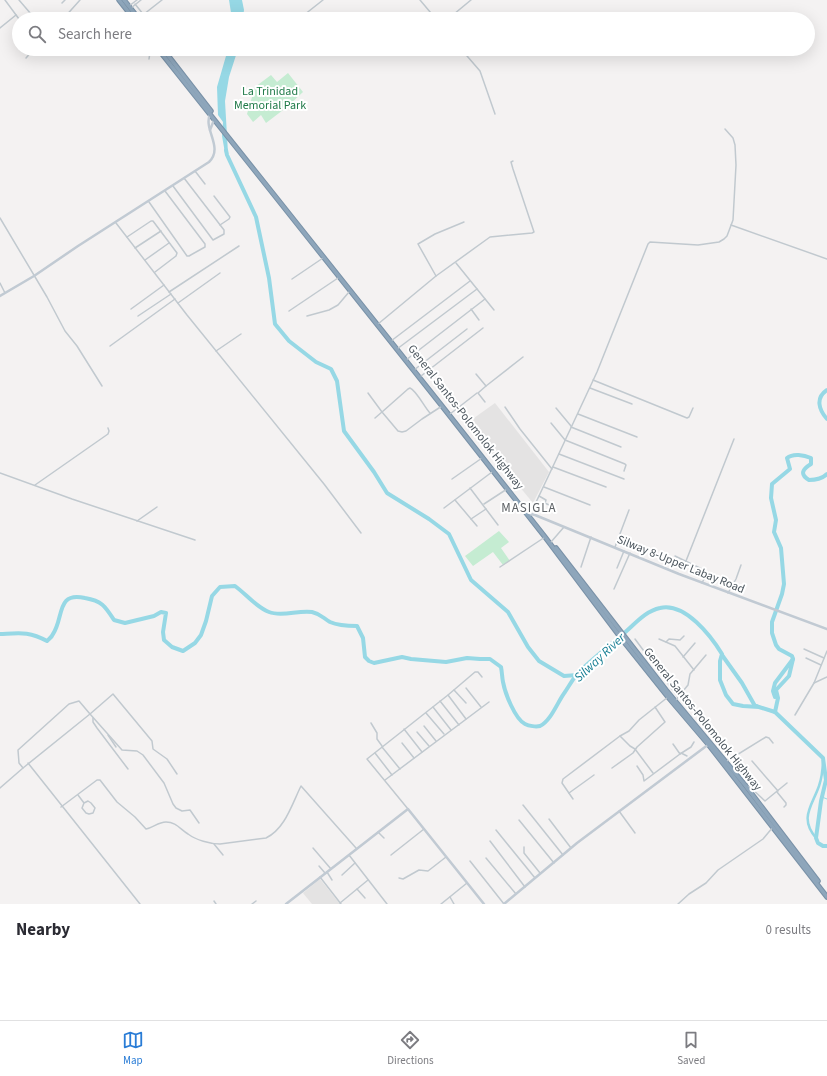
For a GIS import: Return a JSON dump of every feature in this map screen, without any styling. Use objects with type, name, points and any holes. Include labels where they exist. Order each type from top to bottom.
[{"type":"highway","points":[[119,0],[130,12]]},
{"type":"highway","points":[[124,0],[133,12]]},
{"type":"highway","points":[[164,56],[210,114],[220,124]]},
{"type":"highway","points":[[168,56],[230,137],[378,324]]},
{"type":"highway","points":[[230,137],[398,349],[493,472],[529,515],[668,697],[709,744],[827,897]]},
{"type":"highway","name":"General Santos-Polomolok Highway","points":[[414,370],[421,376],[551,542],[616,629]]},
{"type":"highway","name":"General Santos-Polomolok Highway","points":[[625,641],[675,700],[709,744],[745,785],[827,893]]},
{"type":"street","points":[[4,0],[14,12]]},
{"type":"street","points":[[19,0],[29,12]]},
{"type":"street","points":[[62,3],[65,0]]},
{"type":"street","points":[[69,12],[80,0]]},
{"type":"street","points":[[130,7],[137,0]]},
{"type":"street","points":[[130,7],[141,0]]},
{"type":"street","points":[[147,12],[162,0]]},
{"type":"street","points":[[308,12],[323,0]]},
{"type":"street","points":[[420,0],[431,12]]},
{"type":"street","points":[[456,12],[471,0]]},
{"type":"street","points":[[135,4],[142,12]]},
{"type":"street","points":[[0,28],[12,18]]},
{"type":"street","points":[[467,56],[480,71],[495,114]]},
{"type":"street","points":[[0,296],[34,276],[209,162],[214,156],[215,145],[208,122],[210,114]]},
{"type":"street","points":[[210,130],[215,119]]},
{"type":"street","points":[[529,515],[544,487],[590,388],[618,322],[648,244],[650,242],[698,245],[724,240],[731,225],[735,193],[735,148],[733,138],[725,128]]},
{"type":"street","points":[[378,324],[436,276],[492,236],[534,232],[513,169],[511,162],[513,161]]},
{"type":"street","points":[[195,171],[205,184]]},
{"type":"street","points":[[172,186],[214,241],[224,234],[224,230],[184,178]]},
{"type":"street","points":[[149,202],[186,256],[189,256],[205,247],[205,244],[165,191]]},
{"type":"street","points":[[214,196],[230,217],[220,225]]},
{"type":"street","points":[[0,218],[47,297],[65,331],[77,346],[102,386]]},
{"type":"street","points":[[127,237],[151,220],[161,231],[176,252],[176,255],[154,272]]},
{"type":"street","points":[[436,276],[418,247],[418,244],[435,234],[464,222]]},
{"type":"street","points":[[116,223],[216,351],[324,484],[361,533]]},
{"type":"street","points":[[0,226],[4,224]]},
{"type":"street","points":[[731,225],[827,259]]},
{"type":"street","points":[[135,248],[161,231]]},
{"type":"street","points":[[145,260],[169,243]]},
{"type":"street","points":[[138,316],[239,246]]},
{"type":"street","points":[[292,279],[324,257]]},
{"type":"street","points":[[456,263],[494,310]]},
{"type":"street","points":[[178,303],[220,273]]},
{"type":"street","points":[[288,311],[340,277]]},
{"type":"street","points":[[391,341],[470,281]]},
{"type":"street","points":[[0,283],[5,293]]},
{"type":"street","points":[[131,309],[164,285]]},
{"type":"street","points":[[398,349],[477,289]]},
{"type":"street","points":[[308,316],[328,310],[338,305],[350,290]]},
{"type":"street","points":[[110,346],[175,299]]},
{"type":"street","points":[[406,360],[485,299]]},
{"type":"street","points":[[471,309],[479,320]]},
{"type":"street","points":[[421,376],[483,328]]},
{"type":"street","points":[[414,370],[467,329]]},
{"type":"street","points":[[216,351],[240,334]]},
{"type":"street","points":[[450,414],[523,357]]},
{"type":"street","points":[[476,374],[486,386]]},
{"type":"street","points":[[593,380],[687,418],[689,417],[693,408]]},
{"type":"street","points":[[375,418],[410,388],[415,391],[430,413]]},
{"type":"street","points":[[590,388],[632,404]]},
{"type":"street","points":[[368,393],[382,412],[398,430],[402,432],[406,431],[442,406]]},
{"type":"street","points":[[478,393],[485,402]]},
{"type":"street","points":[[505,407],[520,429],[553,468],[606,487]]},
{"type":"street","points":[[556,408],[571,427],[621,447]]},
{"type":"street","points":[[578,414],[637,438]]},
{"type":"street","points":[[551,423],[565,440],[625,464],[624,471]]},
{"type":"street","points":[[34,486],[108,434],[108,428]]},
{"type":"street","points":[[686,561],[734,439]]},
{"type":"street","points":[[559,454],[624,479]]},
{"type":"street","points":[[452,479],[482,458]]},
{"type":"street","points":[[444,508],[493,472]]},
{"type":"street","points":[[0,473],[34,486],[195,540]]},
{"type":"street","points":[[544,487],[590,505]]},
{"type":"street","points":[[470,488],[484,504],[498,525]]},
{"type":"street","points":[[484,504],[507,489]]},
{"type":"street","points":[[539,496],[546,500],[545,503],[549,505]]},
{"type":"street","points":[[455,500],[477,526]]},
{"type":"street","points":[[137,521],[157,507]]},
{"type":"street","points":[[471,519],[486,508]]},
{"type":"street","points":[[615,547],[629,510]]},
{"type":"street","name":"Silway 8-Upper Labay Road","points":[[529,515],[535,515],[702,583],[827,629]]},
{"type":"street","points":[[551,542],[564,527]]},
{"type":"street","points":[[500,567],[545,537]]},
{"type":"street","points":[[581,566],[591,538]]},
{"type":"street","points":[[616,568],[624,551]]},
{"type":"street","points":[[614,589],[630,553]]},
{"type":"street","points":[[675,556],[706,571],[707,573],[702,583]]},
{"type":"street","points":[[728,593],[741,565]]},
{"type":"street","points":[[666,642],[669,639],[679,641],[684,636]]},
{"type":"street","points":[[659,639],[675,646],[694,670]]},
{"type":"street","points":[[635,640],[678,697]]},
{"type":"street","points":[[683,656],[695,643]]},
{"type":"street","points":[[804,649],[824,658]]},
{"type":"street","points":[[795,715],[814,683],[827,651]]},
{"type":"street","points":[[675,700],[688,685],[690,674],[706,656]]},
{"type":"street","points":[[806,658],[821,665]]},
{"type":"street","points":[[482,677],[478,672],[475,672],[367,759],[484,904]]},
{"type":"street","points":[[814,683],[827,678]]},
{"type":"street","points":[[466,688],[481,707]]},
{"type":"street","points":[[454,690],[466,703]]},
{"type":"street","points":[[0,788],[28,763],[113,694],[152,741],[153,749],[166,759],[177,774]]},
{"type":"street","points":[[448,695],[466,719]]},
{"type":"street","points":[[573,799],[562,783],[564,779],[620,736],[629,731],[639,720],[668,697]]},
{"type":"street","points":[[23,768],[19,763],[18,750],[69,704],[79,701],[122,750],[137,751],[143,755],[164,783],[176,808],[180,810],[190,810],[199,823]]},
{"type":"street","points":[[440,701],[458,724]]},
{"type":"street","points":[[385,780],[489,702]]},
{"type":"street","points":[[433,707],[451,730]]},
{"type":"street","points":[[612,768],[627,757],[665,722],[655,707]]},
{"type":"street","points":[[426,712],[444,735]]},
{"type":"street","points":[[93,718],[93,722],[128,769]]},
{"type":"street","points":[[371,723],[377,732],[377,739],[382,747],[400,769]]},
{"type":"street","points":[[424,726],[436,741]]},
{"type":"street","points":[[101,727],[103,734]]},
{"type":"street","points":[[404,730],[422,752]]},
{"type":"street","points":[[417,732],[429,746]]},
{"type":"street","points":[[107,733],[116,747]]},
{"type":"street","points":[[620,736],[635,749],[654,774]]},
{"type":"street","points":[[726,762],[766,737],[770,738],[773,743]]},
{"type":"street","points":[[637,766],[644,777],[643,782],[691,747],[694,742]]},
{"type":"street","points":[[402,743],[414,758]]},
{"type":"street","points":[[673,744],[680,754],[687,756]]},
{"type":"street","points":[[470,862],[504,904],[571,848],[709,744]]},
{"type":"street","points":[[375,753],[392,775]]},
{"type":"street","points":[[752,761],[786,803],[784,807]]},
{"type":"street","points":[[28,763],[140,904]]},
{"type":"street","points":[[569,793],[594,775]]},
{"type":"street","points":[[61,806],[97,780],[100,780],[117,802],[135,817],[145,828],[150,829],[163,822],[172,823],[177,825],[187,834],[214,844],[266,838],[270,836],[281,826],[301,786],[356,848]]},
{"type":"street","points":[[745,785],[749,786],[765,801],[778,792],[787,783]]},
{"type":"street","points":[[78,795],[84,803]]},
{"type":"street","points":[[88,801],[92,802],[95,808],[93,813],[86,813],[82,808],[84,803],[88,801]]},
{"type":"street","points":[[522,805],[563,855]]},
{"type":"street","points":[[286,904],[408,809]]},
{"type":"street","points":[[619,811],[635,833]]},
{"type":"street","points":[[549,819],[571,848]]},
{"type":"street","points":[[519,820],[554,863]]},
{"type":"street","points":[[391,854],[424,828]]},
{"type":"street","points":[[678,904],[689,894],[706,883],[718,870],[762,839],[773,828]]},
{"type":"street","points":[[496,830],[535,878]]},
{"type":"street","points":[[378,832],[384,838]]},
{"type":"street","points":[[490,841],[525,887]]},
{"type":"street","points":[[214,844],[223,855]]},
{"type":"street","points":[[524,847],[524,853],[541,873]]},
{"type":"street","points":[[313,848],[331,869]]},
{"type":"street","points":[[348,855],[387,904]]},
{"type":"street","points":[[399,878],[403,879],[419,870],[428,871],[446,857]]},
{"type":"street","points":[[486,858],[516,894]]},
{"type":"street","points":[[342,875],[355,863]]},
{"type":"street","points":[[319,866],[332,880]]},
{"type":"street","points":[[320,877],[340,903],[368,880]]},
{"type":"street","points":[[441,904],[467,883]]},
{"type":"street","points":[[357,889],[365,898]]},
{"type":"street","points":[[450,897],[454,904]]},
{"type":"street","points":[[253,904],[256,901]]},
{"type":"shaded area","points":[[495,403],[549,472],[533,503],[467,423]]},
{"type":"shaded area","points":[[320,879],[340,904],[312,904],[303,893]]},
{"type":"green space","name":"La Trinidad Memorial Park","points":[[288,73],[303,92],[287,107],[266,123],[261,115],[253,122],[247,114],[255,87],[271,75],[277,82]]},
{"type":"green space","points":[[499,531],[509,542],[501,548],[510,561],[503,565],[493,552],[473,566],[465,556]]},
{"type":"water","points":[[229,0],[242,0],[244,12],[231,12]]},
{"type":"water","points":[[226,56],[236,56],[229,77],[225,101],[227,155],[225,153],[222,136],[223,122],[218,115],[217,87]]},
{"type":"waterway","points":[[226,150],[256,217],[269,278],[275,324],[289,341],[316,362],[331,369],[337,381],[344,431],[374,472],[387,493],[429,519],[449,534],[471,580],[508,612],[528,647],[539,661],[564,676],[577,675]]},
{"type":"waterway","points":[[827,390],[823,393],[820,400],[820,408],[827,419]]},
{"type":"waterway","points":[[775,712],[778,698],[776,690],[789,676],[793,659],[792,656],[779,649],[772,633],[772,622],[784,584],[781,548],[774,532],[776,520],[771,498],[772,484],[790,469],[787,458],[792,455],[802,455],[811,458],[811,464],[803,472],[804,476],[809,480],[818,479],[827,474]]},
{"type":"waterway","name":"Silway River","points":[[0,634],[29,634],[47,641],[52,636],[56,628],[65,602],[69,598],[76,597],[91,599],[99,603],[114,620],[125,623],[154,616],[161,612],[166,613],[163,632],[164,640],[172,647],[183,651],[195,643],[201,635],[212,596],[220,587],[235,586],[255,604],[269,612],[279,614],[312,612],[333,623],[344,626],[357,626],[363,638],[365,657],[374,663],[402,657],[446,662],[467,658],[490,659],[501,667],[506,692],[518,717],[525,724],[530,726],[540,726],[548,720],[577,674],[645,615],[660,608],[679,610],[688,615],[704,630],[722,654],[720,661],[720,680],[726,695],[733,704],[759,707],[775,712],[823,758],[826,780],[821,801],[816,838],[818,843],[823,846],[827,846]]},
{"type":"waterway","points":[[722,655],[742,683],[755,706],[757,706]]},
{"type":"waterway","points":[[775,697],[773,691],[775,683],[793,659]]},
{"type":"waterway","points":[[816,838],[808,824],[808,812],[820,783],[823,758]]},
{"type":"waterway","name":"Silway River","points":[[822,797],[827,799]]},
{"type":"district","name":"MASIGLA","points":[[529,507]]}]
